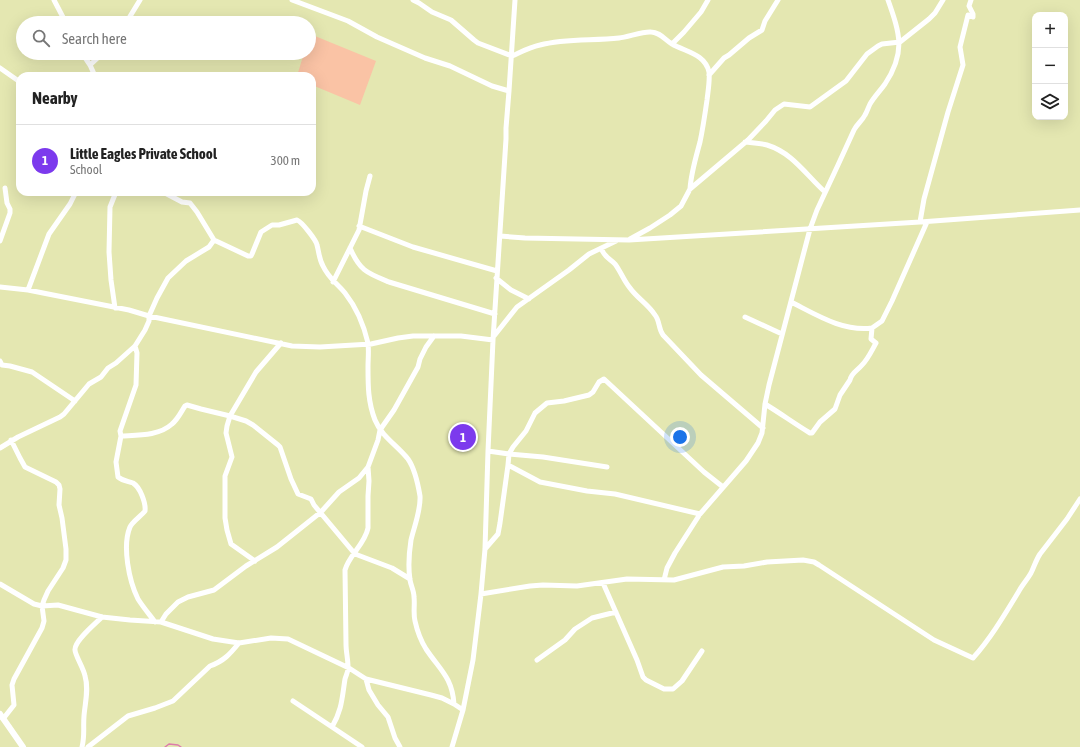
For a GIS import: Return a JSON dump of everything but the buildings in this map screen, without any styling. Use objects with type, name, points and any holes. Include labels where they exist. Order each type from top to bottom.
[{"type":"main road","points":[[2,717],[23,747]]},
{"type":"street","points":[[54,0],[62,16]]},
{"type":"street","points":[[130,16],[140,0]]},
{"type":"street","points":[[292,0],[348,21],[377,37],[425,58],[450,66],[492,86],[509,91]]},
{"type":"street","points":[[413,0],[432,12],[447,17],[474,40],[512,56],[528,48],[541,44],[617,38],[646,32],[655,33],[672,44],[697,56],[706,65],[709,75],[705,117],[690,189],[681,206],[670,215],[629,240]]},
{"type":"street","points":[[452,747],[463,710],[474,660],[485,549],[494,314],[515,0]]},
{"type":"street","points":[[672,44],[701,12],[708,0]]},
{"type":"street","points":[[709,75],[724,58],[749,38],[762,30],[768,15],[778,0]]},
{"type":"street","points":[[664,580],[667,568],[675,553],[700,514],[746,462],[760,439],[769,385],[810,229],[817,210],[856,125],[866,114],[870,104],[885,84],[898,58],[900,42],[896,23],[888,0]]},
{"type":"street","points":[[690,189],[745,142],[775,110],[784,104],[810,107],[846,81],[867,54],[882,44],[900,42],[929,19],[935,13],[943,0]]},
{"type":"street","points":[[920,222],[924,198],[963,65],[960,47],[968,15],[973,17],[969,6],[971,0]]},
{"type":"street","points":[[87,60],[93,72]]},
{"type":"street","points":[[90,65],[95,60]]},
{"type":"street","points":[[0,68],[16,79]]},
{"type":"street","points":[[745,142],[766,145],[786,154],[792,158],[825,192]]},
{"type":"street","points":[[333,282],[360,226],[370,176]]},
{"type":"street","points":[[0,241],[10,213],[5,188]]},
{"type":"street","points":[[28,290],[49,234],[74,196]]},
{"type":"street","points":[[114,196],[110,207],[109,252],[115,308]]},
{"type":"street","points":[[171,196],[182,202],[190,203],[214,240],[249,256],[252,254],[261,232],[272,225],[279,225],[297,220],[299,221],[303,224],[316,242],[320,261],[326,272],[333,282],[349,297],[360,318],[368,344],[368,388],[370,408],[380,430],[407,458],[416,476],[420,502],[411,543],[410,560],[410,579],[414,594],[414,620],[421,640],[448,680],[453,691],[454,704]]},
{"type":"street","points":[[500,236],[525,238],[629,240],[927,222],[1080,210]]},
{"type":"street","points":[[791,302],[824,319],[839,324],[864,329],[872,328],[882,321],[927,222]]},
{"type":"street","points":[[360,226],[414,248],[497,271]]},
{"type":"street","points":[[0,448],[11,440],[64,414],[89,384],[101,377],[108,368],[135,346],[145,330],[149,321],[149,316],[164,283],[186,261],[209,248],[214,240]]},
{"type":"street","points":[[493,338],[517,307],[589,254],[618,240]]},
{"type":"street","points":[[350,248],[362,269],[373,276],[494,314]]},
{"type":"street","points":[[601,248],[603,254],[616,266],[630,289],[647,304],[656,315],[660,331],[663,335],[701,375],[763,428]]},
{"type":"street","points":[[496,278],[511,290],[529,299]]},
{"type":"street","points":[[0,288],[28,290],[129,310],[149,316],[292,346],[320,347],[368,344],[413,336],[462,336],[493,338]]},
{"type":"street","points":[[745,317],[782,334]]},
{"type":"street","points":[[765,404],[812,433],[820,422],[835,409],[840,395],[850,380],[851,375],[862,365],[876,343],[871,339],[872,328]]},
{"type":"street","points":[[161,622],[166,614],[178,602],[188,597],[214,590],[246,566],[277,547],[321,512],[339,492],[359,478],[368,467],[377,444],[380,430],[394,410],[434,336]]},
{"type":"street","points":[[255,561],[231,544],[227,530],[225,518],[225,476],[232,457],[226,433],[230,416],[256,372],[281,343]]},
{"type":"street","points":[[135,346],[137,353],[136,385],[120,431],[121,436],[116,462],[118,477],[125,482],[134,484],[138,488],[145,504],[145,511],[132,524],[126,547],[132,582],[138,598],[155,622]]},
{"type":"street","points":[[1,364],[32,372],[75,400]]},
{"type":"street","points":[[485,549],[498,534],[509,454],[512,447],[526,431],[535,413],[547,403],[564,401],[588,395],[593,392],[601,380],[604,379],[704,472],[724,488]]},
{"type":"street","points":[[121,436],[154,434],[166,429],[176,420],[187,405],[230,416],[253,425],[280,447],[298,494],[311,498],[314,504],[355,554],[392,568],[410,579]]},
{"type":"street","points":[[2,717],[14,705],[12,685],[14,679],[42,628],[44,621],[42,606],[44,600],[63,568],[66,560],[66,549],[59,505],[59,485],[26,467],[11,440]]},
{"type":"street","points":[[488,451],[550,458],[607,467]]},
{"type":"street","points":[[508,465],[540,482],[587,491],[615,494],[700,514]]},
{"type":"street","points":[[332,727],[340,710],[349,668],[346,655],[345,570],[348,562],[355,554],[368,528],[368,467]]},
{"type":"street","points":[[481,594],[530,586],[577,586],[627,579],[678,580],[723,567],[798,560],[814,562],[934,640],[974,658],[1006,613],[1023,583],[1031,573],[1040,554],[1067,519],[1080,499]]},
{"type":"street","points":[[603,583],[643,677],[646,680],[664,688],[673,689],[679,685],[702,651]]},
{"type":"street","points":[[0,584],[34,604],[42,606],[58,605],[102,617],[161,622],[192,631],[213,640],[239,643],[271,638],[288,639],[349,668],[366,679],[442,698],[463,710]]},
{"type":"street","points":[[537,660],[565,640],[575,629],[592,618],[616,612]]},
{"type":"street","points":[[82,747],[84,737],[87,682],[74,650],[76,645],[102,617]]},
{"type":"street","points":[[88,747],[128,716],[155,708],[176,698],[210,666],[217,664],[230,655],[239,643]]},
{"type":"street","points":[[366,679],[369,690],[378,705],[388,717],[395,738],[400,747]]},
{"type":"street","points":[[293,700],[362,747]]},
{"type":"shaded area","points":[[316,36],[376,61],[360,105],[316,87],[316,72],[298,72],[302,60],[316,60]]},
{"type":"waterway","points":[[165,747],[169,744],[178,745],[181,747]]},
{"type":"place","name":"Little Eagles Private School","points":[[463,437]]}]
